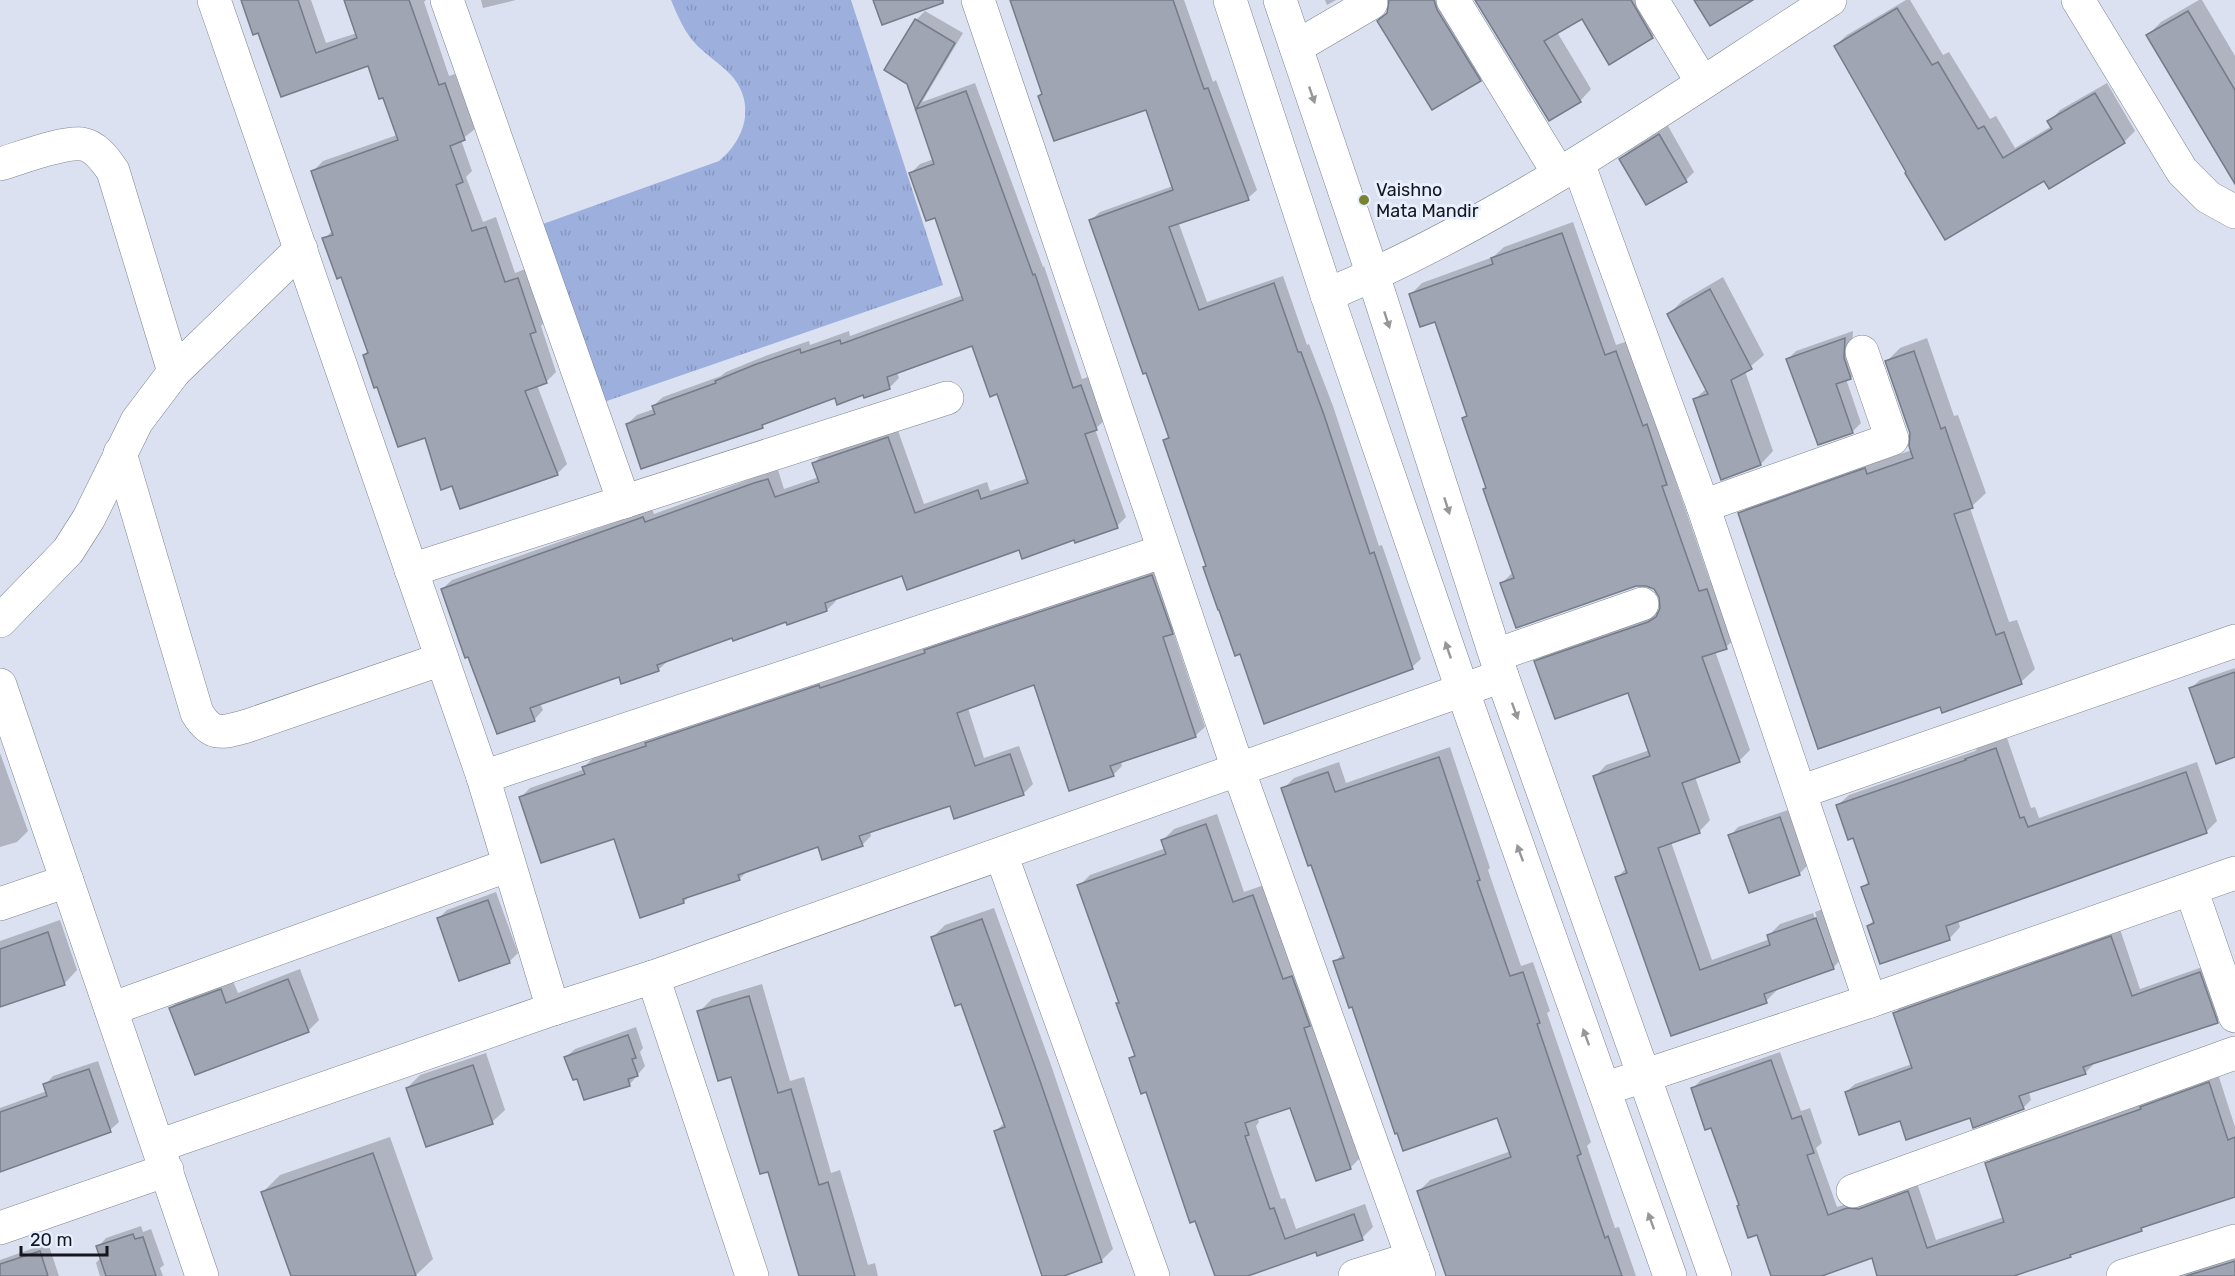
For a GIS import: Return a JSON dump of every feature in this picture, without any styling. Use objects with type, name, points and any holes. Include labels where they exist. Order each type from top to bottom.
[{"type":"street","points":[[214,0],[483,777],[553,1009]]},
{"type":"street","points":[[447,0],[624,502]]},
{"type":"street","points":[[978,0],[1238,769],[1416,1267],[1355,1276]]},
{"type":"street","points":[[1230,0],[1327,295],[1462,689],[1670,1276]]},
{"type":"street","points":[[1280,0],[1373,275],[1499,665],[1715,1276]]},
{"type":"street","points":[[1454,0],[1568,169],[1703,506],[1870,1001]]},
{"type":"street","points":[[1652,0],[1702,82]]},
{"type":"street","points":[[1327,295],[1373,275],[1445,238],[1568,169],[1830,0]]},
{"type":"street","points":[[2078,0],[2182,171],[2208,197],[2235,212]]},
{"type":"street","points":[[1296,47],[1371,3]]},
{"type":"street","points":[[0,164],[56,147],[83,144],[103,156],[113,171],[174,372]]},
{"type":"street","points":[[0,621],[68,551],[89,518],[137,421],[174,372],[301,249]]},
{"type":"street","points":[[1703,506],[1892,439],[1862,352]]},
{"type":"street","points":[[411,570],[947,398]]},
{"type":"street","points":[[120,453],[197,712],[206,727],[222,733],[247,726],[442,659]]},
{"type":"street","points":[[483,777],[1164,551]]},
{"type":"street","points":[[0,1228],[163,1158],[553,1009],[653,977],[1462,689],[1499,665],[1642,604]]},
{"type":"street","points":[[1800,792],[2235,640]]},
{"type":"street","points":[[0,684],[202,1276]]},
{"type":"street","points":[[1001,854],[1153,1276]]},
{"type":"street","points":[[111,1009],[509,865]]},
{"type":"street","points":[[1604,1089],[1870,1001],[2235,873]]},
{"type":"street","points":[[0,904],[67,881]]},
{"type":"street","points":[[2191,889],[2235,1016]]},
{"type":"street","points":[[653,977],[752,1276]]},
{"type":"street","points":[[1852,1191],[2235,1053]]},
{"type":"street","points":[[2123,1276],[2235,1240]]},
{"type":"green space","points":[[671,0],[851,0],[943,285],[604,402],[540,225],[719,161],[736,142],[741,132],[745,109],[739,86],[727,71],[693,41]]},
{"type":"building","points":[[241,0],[298,0],[316,53],[357,38],[344,0],[409,0],[439,85],[445,83],[465,140],[450,146],[463,182],[456,185],[472,231],[486,227],[505,282],[518,278],[536,332],[530,334],[547,383],[525,391],[558,475],[460,509],[452,486],[441,490],[425,438],[398,447],[377,387],[374,388],[363,355],[368,353],[341,277],[337,279],[322,238],[333,235],[311,171],[398,140],[383,98],[379,99],[368,66],[281,97],[258,33],[253,35]]},
{"type":"building","points":[[873,0],[943,0],[943,3],[882,25]]},
{"type":"building","points":[[1010,0],[1173,0],[1204,89],[1208,88],[1249,200],[1169,227],[1199,310],[1274,283],[1298,352],[1301,352],[1324,415],[1370,554],[1374,552],[1413,669],[1264,724],[1240,654],[1235,656],[1203,567],[1206,566],[1163,440],[1169,438],[1146,373],[1143,374],[1089,220],[1173,190],[1146,110],[1054,141],[1038,96],[1042,94]]},
{"type":"building","points":[[1389,0],[1434,0],[1437,10],[1481,81],[1432,110],[1377,21],[1387,13]]},
{"type":"building","points":[[1475,0],[1631,0],[1653,38],[1609,65],[1582,19],[1544,41],[1581,102],[1549,121]]},
{"type":"building","points":[[1694,0],[1753,0],[1710,26]]},
{"type":"building","points":[[1897,8],[1932,65],[1938,62],[1978,129],[1984,126],[2003,158],[2052,129],[2047,121],[2095,93],[2125,143],[2049,189],[2044,181],[1945,240],[1834,46]]},
{"type":"building","points":[[2188,11],[2235,90],[2235,184],[2146,35]]},
{"type":"building","points":[[915,19],[955,43],[916,109],[966,91],[1033,275],[1035,274],[1073,388],[1081,385],[1097,430],[1085,434],[1118,528],[1075,543],[1074,540],[1022,559],[1019,550],[907,590],[902,576],[825,603],[827,611],[787,625],[786,622],[733,641],[732,638],[657,665],[659,671],[621,684],[619,677],[530,708],[535,721],[497,734],[468,657],[465,658],[441,589],[643,517],[645,522],[768,479],[775,497],[819,482],[812,463],[888,437],[915,513],[978,490],[981,499],[1028,483],[997,394],[990,397],[972,346],[887,377],[890,389],[864,398],[863,395],[837,405],[835,398],[762,425],[763,428],[641,469],[626,424],[655,414],[652,406],[716,383],[715,381],[754,365],[800,349],[801,353],[840,340],[841,344],[963,300],[935,218],[926,221],[909,173],[934,164],[907,84],[884,70]]},
{"type":"building","points":[[1659,134],[1687,182],[1646,205],[1619,159]]},
{"type":"building","points":[[1562,233],[1605,355],[1616,351],[1643,426],[1647,424],[1667,485],[1662,486],[1699,591],[1707,589],[1727,649],[1702,657],[1740,762],[1682,783],[1700,833],[1658,848],[1700,970],[1770,945],[1767,935],[1816,918],[1834,969],[1764,994],[1767,1003],[1671,1036],[1615,877],[1627,873],[1593,776],[1650,756],[1628,693],[1555,719],[1534,661],[1648,622],[1656,617],[1660,608],[1659,597],[1654,589],[1636,586],[1516,628],[1500,583],[1514,578],[1483,489],[1486,488],[1462,418],[1467,416],[1435,322],[1420,327],[1409,294],[1493,264],[1491,258]]},
{"type":"building","points":[[1710,289],[1752,369],[1731,380],[1761,465],[1721,480],[1693,399],[1708,394],[1667,314]]},
{"type":"building","points":[[1845,338],[1844,358],[1851,379],[1836,384],[1853,433],[1818,445],[1786,359]]},
{"type":"building","points":[[1914,351],[1941,429],[1945,427],[1973,508],[1954,514],[1996,635],[2004,632],[2022,684],[1942,713],[1940,707],[1818,749],[1738,513],[1865,468],[1867,474],[1913,458],[1909,446],[1910,433],[1885,361]]},
{"type":"building","points":[[1152,575],[1173,634],[1163,637],[1196,737],[1110,766],[1114,776],[1069,791],[1034,685],[957,713],[975,766],[1010,754],[1024,795],[954,819],[950,806],[859,836],[863,846],[822,860],[818,847],[738,875],[740,880],[683,899],[684,903],[640,918],[614,839],[541,863],[519,797],[585,774],[582,767],[646,746],[645,743],[819,685],[820,688],[925,653],[924,650]]},
{"type":"building","points":[[2235,672],[2235,757],[2216,764],[2189,688]]},
{"type":"building","points":[[1996,748],[2020,818],[2024,817],[2028,827],[2186,772],[2207,833],[1946,926],[1950,940],[1880,964],[1867,926],[1874,923],[1861,887],[1869,884],[1853,838],[1848,840],[1836,805]]},
{"type":"building","points":[[1439,757],[1480,880],[1477,881],[1510,976],[1523,972],[1540,1023],[1537,1024],[1581,1154],[1577,1156],[1605,1238],[1608,1236],[1622,1276],[1446,1276],[1417,1191],[1511,1157],[1497,1118],[1403,1151],[1397,1133],[1395,1134],[1352,1007],[1349,1008],[1333,961],[1344,958],[1281,788],[1328,772],[1335,792]]},
{"type":"building","points":[[1780,817],[1800,875],[1749,893],[1728,835]]},
{"type":"building","points":[[1206,824],[1233,902],[1253,895],[1283,979],[1292,976],[1310,1026],[1304,1028],[1351,1169],[1316,1181],[1290,1108],[1245,1123],[1249,1135],[1245,1136],[1270,1209],[1274,1208],[1285,1239],[1354,1214],[1363,1240],[1317,1256],[1316,1252],[1248,1276],[1215,1276],[1195,1221],[1190,1223],[1146,1092],[1141,1094],[1129,1058],[1135,1056],[1116,1003],[1119,1003],[1077,885],[1166,854],[1161,840]]},
{"type":"building","points":[[488,900],[510,963],[459,981],[437,918]]},
{"type":"building","points":[[982,919],[1102,1262],[1064,1276],[1042,1276],[994,1131],[1005,1127],[961,1004],[955,1006],[931,937]]},
{"type":"building","points":[[48,932],[65,985],[0,1007],[0,949]]},
{"type":"building","points":[[2111,936],[2132,996],[2200,972],[2218,1023],[2083,1067],[2086,1074],[2019,1096],[2024,1109],[1973,1128],[1970,1118],[1906,1140],[1900,1121],[1859,1135],[1845,1092],[1912,1068],[1893,1013]]},
{"type":"building","points":[[288,979],[309,1032],[195,1075],[169,1008],[221,989],[226,1003]]},
{"type":"building","points":[[749,996],[778,1093],[791,1089],[819,1185],[828,1182],[855,1276],[799,1276],[768,1172],[760,1174],[731,1077],[718,1081],[697,1011]]},
{"type":"building","points":[[628,1035],[636,1058],[632,1059],[638,1076],[628,1079],[630,1086],[584,1100],[577,1079],[573,1080],[564,1057]]},
{"type":"building","points":[[1771,1060],[1792,1119],[1801,1116],[1814,1153],[1807,1155],[1828,1215],[1847,1208],[1859,1209],[1908,1191],[1927,1248],[2004,1222],[1985,1163],[2141,1109],[2140,1107],[2209,1082],[2228,1140],[2235,1137],[2235,1197],[2141,1228],[2142,1231],[2014,1276],[1877,1276],[1872,1258],[1822,1276],[1771,1276],[1757,1235],[1748,1238],[1737,1206],[1739,1205],[1711,1128],[1705,1130],[1691,1088]]},
{"type":"building","points":[[473,1065],[493,1124],[426,1147],[406,1088]]},
{"type":"building","points":[[89,1069],[111,1132],[0,1172],[0,1112],[47,1096],[43,1084]]},
{"type":"building","points":[[373,1153],[416,1276],[291,1276],[261,1192]]},
{"type":"building","points":[[133,1234],[135,1239],[143,1237],[156,1276],[106,1276],[96,1246]]},
{"type":"building","points":[[40,1251],[48,1276],[0,1276],[0,1264]]},
{"type":"building","points":[[2235,1261],[2235,1276],[2186,1276]]},
{"type":"place","name":"Vaishno Mata Mandir","points":[[1364,200]]}]
